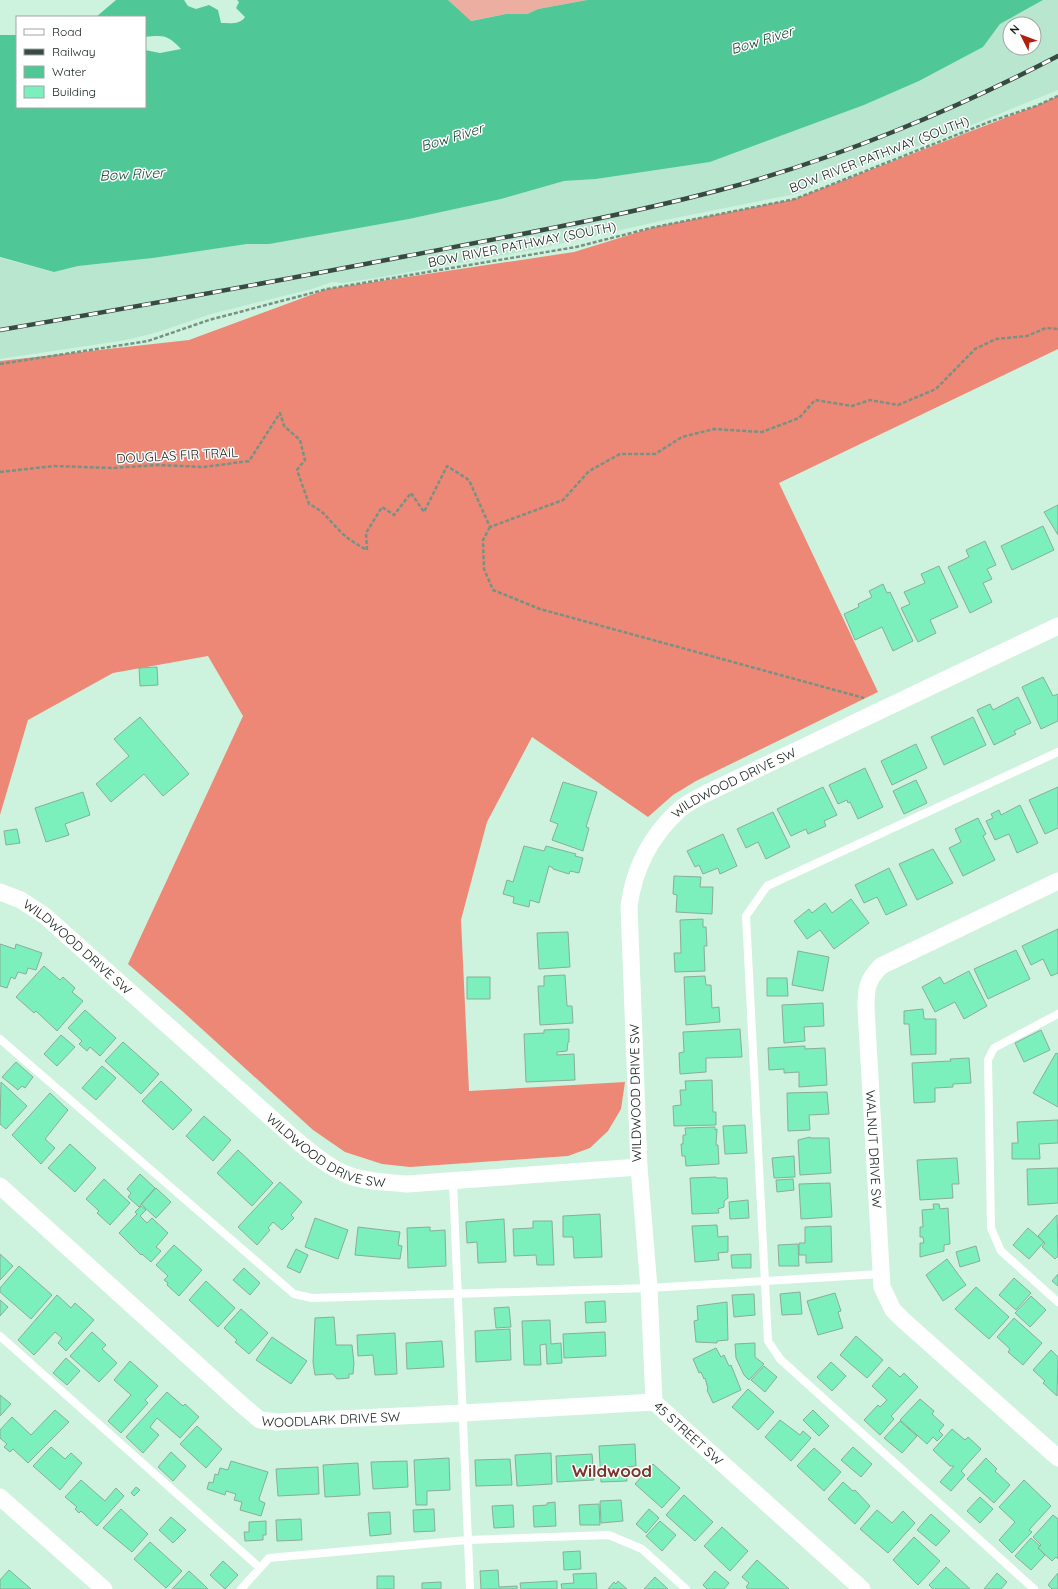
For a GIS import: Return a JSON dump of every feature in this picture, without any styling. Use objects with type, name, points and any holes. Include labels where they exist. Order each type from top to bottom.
[{"type":"street","name":"WILDWOOD DRIVE SW","points":[[0,894],[21,900],[45,916],[296,1140],[334,1169],[349,1176],[374,1181],[407,1184],[639,1167],[629,906],[632,886],[640,864],[650,845],[679,810],[707,793],[1058,626]]},
{"type":"street","name":"WALNUT DRIVE SW","points":[[1058,881],[881,966],[871,976],[866,991],[882,1287],[888,1301],[902,1319],[1058,1458]]},
{"type":"street","name":"45 STREET SW","points":[[639,1167],[649,1288],[654,1402],[862,1589]]},
{"type":"street","name":"WOODLARK DRIVE SW","points":[[0,1186],[260,1420],[278,1422],[654,1402]]},
{"type":"street","points":[[0,1497],[104,1589]]},
{"type":"lane","points":[[1034,1589],[780,1359],[768,1341],[746,916],[767,886],[1058,752]]},
{"type":"lane","points":[[1058,1014],[994,1048],[988,1060],[991,1228],[1001,1251],[1058,1302]]},
{"type":"lane","points":[[0,1039],[294,1294],[312,1298],[649,1288],[881,1274]]},
{"type":"lane","points":[[453,1181],[470,1589]]},
{"type":"lane","points":[[0,1336],[260,1568]]},
{"type":"lane","points":[[241,1589],[269,1558],[467,1540],[609,1535],[642,1550],[686,1589]]},
{"type":"path","name":"BOW RIVER PATHWAY (SOUTH)","points":[[0,364],[148,341],[209,320],[327,289],[576,247],[655,227],[795,199],[989,122],[1036,106],[1058,96]]},
{"type":"path","points":[[870,700],[540,609],[505,595],[493,590],[484,569],[483,540],[490,527],[562,500],[589,471],[620,454],[656,454],[682,438],[714,429],[762,432],[799,418],[815,400],[852,406],[870,400],[898,405],[936,389],[975,350],[996,339],[1027,336],[1046,328],[1058,328]]},
{"type":"path","name":"DOUGLAS FIR TRAIL","points":[[0,472],[3,470],[54,466],[112,468],[158,465],[204,467],[248,462],[280,413],[284,426],[300,440],[305,460],[296,470],[309,504],[323,511],[338,529],[351,541],[366,550],[366,533],[382,507],[394,515],[411,493],[424,512],[447,466],[469,480],[490,527]]},
{"type":"shaded area","points":[[448,0],[587,0],[538,9],[527,14],[506,14],[470,21]]},
{"type":"shaded area","points":[[1043,0],[1058,0],[1058,90],[930,142],[825,178],[810,188],[795,194],[665,220],[537,249],[382,277],[343,283],[332,282],[312,289],[211,314],[158,332],[126,340],[0,359],[0,258],[54,272],[78,266],[153,258],[247,244],[269,243],[409,219],[501,199],[564,181],[596,179],[710,162],[864,105],[919,81],[983,47],[1002,23],[1002,56],[1042,56],[1042,16],[1014,16]]},
{"type":"shaded area","points":[[1058,96],[1058,349],[779,483],[878,692],[696,781],[673,795],[648,817],[532,737],[487,822],[461,920],[469,1091],[625,1082],[621,1109],[608,1131],[590,1148],[568,1156],[410,1167],[382,1164],[345,1152],[313,1130],[128,964],[243,716],[208,656],[113,673],[28,720],[0,815],[0,361],[189,340],[327,289],[574,252],[655,227],[795,199],[1036,106]]},
{"type":"water","name":"Bow River","points":[[116,0],[184,0],[188,6],[196,9],[209,5],[218,10],[221,23],[231,23],[243,20],[245,17],[236,8],[239,2],[237,0],[448,0],[471,21],[506,14],[527,14],[538,9],[587,0],[1043,0],[1014,16],[1002,16],[1002,23],[983,47],[919,81],[864,105],[710,162],[596,179],[564,181],[501,199],[409,219],[269,244],[247,244],[153,258],[78,266],[54,272],[0,257],[0,35],[16,35],[16,108],[146,108],[146,50],[160,53],[181,49],[173,41],[165,37],[146,37],[146,16],[97,16]]},
{"type":"building","points":[[1058,505],[1058,535],[1044,512]]},
{"type":"building","points":[[1043,526],[1054,550],[1012,570],[1001,546]]},
{"type":"building","points":[[985,541],[996,565],[987,569],[992,579],[983,583],[992,602],[970,613],[948,567],[969,557],[966,550]]},
{"type":"building","points":[[939,566],[958,607],[930,620],[936,633],[918,642],[901,608],[910,604],[904,592],[925,583],[921,574]]},
{"type":"building","points":[[883,584],[887,593],[890,592],[913,641],[893,651],[882,627],[855,640],[844,614],[859,607],[858,604],[872,597],[869,591]]},
{"type":"building","points":[[157,667],[158,685],[140,686],[139,668]]},
{"type":"building","points":[[1043,677],[1053,696],[1058,694],[1058,721],[1041,729],[1022,687]]},
{"type":"building","points":[[1018,697],[1031,723],[1014,731],[1016,734],[994,745],[977,710],[990,704],[993,710]]},
{"type":"building","points":[[140,717],[189,774],[163,796],[144,774],[111,802],[96,784],[129,756],[114,739]]},
{"type":"building","points":[[973,717],[986,745],[944,765],[931,737]]},
{"type":"building","points":[[916,744],[927,768],[892,785],[881,761]]},
{"type":"building","points":[[865,768],[883,807],[858,819],[850,802],[848,803],[847,800],[838,804],[829,785]]},
{"type":"building","points":[[916,780],[927,803],[904,814],[893,791]]},
{"type":"building","points":[[563,782],[597,792],[586,827],[589,828],[583,851],[552,840],[558,824],[550,821]]},
{"type":"building","points":[[823,787],[837,815],[824,821],[826,826],[808,834],[806,829],[791,836],[777,809]]},
{"type":"building","points":[[1058,787],[1058,828],[1045,834],[1029,800]]},
{"type":"building","points":[[83,792],[90,815],[65,824],[69,835],[46,842],[35,808]]},
{"type":"building","points":[[1020,805],[1038,843],[1017,853],[1009,834],[995,840],[986,821],[993,818],[991,814],[999,810],[1001,815]]},
{"type":"building","points":[[773,812],[790,847],[766,859],[758,842],[746,848],[737,829]]},
{"type":"building","points":[[978,818],[986,834],[983,836],[995,860],[963,876],[949,848],[961,842],[955,829]]},
{"type":"building","points":[[17,829],[20,843],[6,845],[4,831]]},
{"type":"building","points":[[723,834],[737,866],[720,874],[718,868],[703,874],[699,865],[695,867],[687,851]]},
{"type":"building","points":[[524,846],[544,851],[546,846],[576,854],[575,856],[583,858],[579,873],[570,871],[569,874],[553,869],[549,866],[539,903],[530,900],[529,907],[513,903],[514,897],[503,894],[507,880],[513,882]]},
{"type":"building","points":[[933,849],[953,883],[917,900],[899,864]]},
{"type":"building","points":[[889,868],[907,905],[886,915],[877,897],[864,903],[855,885]]},
{"type":"building","points":[[674,876],[701,877],[700,887],[713,887],[712,914],[676,912],[677,895],[673,894]]},
{"type":"building","points":[[851,899],[869,923],[834,949],[820,930],[807,939],[794,921],[809,909],[812,913],[825,903],[832,913]]},
{"type":"building","points":[[703,919],[703,927],[706,927],[707,946],[704,946],[705,971],[675,972],[674,953],[681,953],[680,920]]},
{"type":"building","points":[[1058,929],[1058,973],[1051,976],[1043,959],[1031,965],[1022,946]]},
{"type":"building","points":[[568,932],[570,967],[539,969],[537,933]]},
{"type":"building","points":[[0,944],[15,949],[16,944],[42,953],[36,970],[28,968],[26,974],[18,972],[15,979],[11,977],[7,988],[0,986]]},
{"type":"building","points":[[1016,950],[1030,979],[988,999],[974,969]]},
{"type":"building","points":[[798,951],[829,957],[823,991],[792,985]]},
{"type":"building","points":[[44,966],[60,980],[63,977],[75,988],[72,992],[83,1001],[57,1031],[36,1011],[34,1013],[16,997]]},
{"type":"building","points":[[969,971],[987,1006],[964,1019],[955,1002],[935,1012],[922,987],[940,977],[944,984]]},
{"type":"building","points":[[565,975],[567,1006],[572,1006],[573,1023],[540,1025],[538,986],[544,986],[544,976]]},
{"type":"building","points":[[705,976],[706,985],[711,985],[712,1008],[719,1007],[720,1022],[686,1025],[684,977]]},
{"type":"building","points":[[467,977],[490,977],[490,999],[467,999]]},
{"type":"building","points":[[767,978],[787,978],[788,996],[767,996]]},
{"type":"building","points":[[823,1003],[824,1026],[804,1027],[805,1041],[784,1043],[782,1005]]},
{"type":"building","points":[[923,1009],[924,1019],[936,1019],[936,1054],[911,1055],[909,1024],[904,1024],[904,1011]]},
{"type":"building","points":[[85,1010],[116,1038],[100,1056],[90,1047],[87,1051],[79,1044],[82,1041],[68,1028]]},
{"type":"building","points":[[569,1029],[567,1051],[557,1052],[557,1055],[574,1054],[575,1080],[526,1082],[524,1034],[544,1033],[544,1030]]},
{"type":"building","points":[[740,1029],[742,1057],[706,1058],[706,1072],[680,1074],[679,1053],[684,1052],[683,1032]]},
{"type":"building","points":[[1041,1030],[1050,1050],[1024,1062],[1015,1043]]},
{"type":"building","points":[[61,1035],[75,1047],[57,1066],[44,1054]]},
{"type":"building","points":[[123,1042],[159,1074],[141,1094],[105,1061]]},
{"type":"building","points":[[805,1046],[805,1049],[825,1048],[827,1085],[799,1087],[799,1072],[784,1073],[784,1069],[769,1070],[768,1048]]},
{"type":"building","points":[[1056,1053],[1058,1054],[1058,1107],[1033,1093]]},
{"type":"building","points":[[969,1058],[971,1083],[953,1084],[953,1087],[935,1088],[935,1102],[914,1103],[912,1063],[951,1061],[950,1059]]},
{"type":"building","points":[[16,1062],[33,1077],[25,1088],[22,1086],[18,1090],[2,1077]]},
{"type":"building","points":[[102,1066],[116,1078],[96,1100],[82,1088]]},
{"type":"building","points":[[712,1080],[713,1112],[716,1112],[716,1125],[674,1126],[673,1106],[681,1105],[680,1090],[686,1090],[685,1081]]},
{"type":"building","points":[[161,1081],[192,1110],[173,1130],[142,1101]]},
{"type":"building","points":[[1,1082],[27,1106],[6,1129],[0,1124]]},
{"type":"building","points":[[827,1092],[829,1114],[809,1115],[810,1130],[788,1131],[787,1093]]},
{"type":"building","points":[[50,1093],[68,1110],[45,1139],[55,1148],[41,1164],[12,1135]]},
{"type":"building","points":[[204,1116],[231,1140],[213,1161],[186,1136]]},
{"type":"building","points":[[1058,1120],[1058,1143],[1039,1144],[1040,1159],[1012,1159],[1012,1143],[1018,1143],[1017,1122]]},
{"type":"building","points":[[745,1125],[747,1153],[725,1154],[723,1126]]},
{"type":"building","points":[[715,1127],[715,1130],[717,1129],[716,1145],[718,1145],[719,1164],[686,1166],[685,1156],[682,1156],[681,1144],[683,1144],[683,1135],[686,1135],[685,1128]]},
{"type":"building","points":[[810,1137],[829,1138],[831,1173],[800,1175],[798,1140]]},
{"type":"building","points":[[70,1144],[96,1168],[75,1192],[48,1168]]},
{"type":"building","points":[[238,1150],[273,1183],[252,1206],[217,1173]]},
{"type":"building","points":[[794,1156],[795,1177],[774,1178],[772,1158]]},
{"type":"building","points":[[957,1158],[959,1184],[952,1184],[953,1198],[920,1200],[917,1160]]},
{"type":"building","points":[[1058,1168],[1058,1203],[1028,1205],[1027,1169]]},
{"type":"building","points":[[140,1174],[155,1188],[139,1207],[128,1197],[131,1193],[127,1189]]},
{"type":"building","points":[[690,1178],[727,1178],[728,1198],[724,1201],[724,1207],[718,1209],[719,1213],[692,1214]]},
{"type":"building","points":[[104,1179],[130,1203],[110,1225],[97,1213],[99,1211],[86,1199]]},
{"type":"building","points":[[793,1179],[794,1190],[777,1192],[776,1180]]},
{"type":"building","points":[[280,1182],[302,1202],[291,1215],[294,1218],[282,1230],[273,1222],[268,1228],[270,1230],[257,1245],[238,1227]]},
{"type":"building","points":[[830,1183],[832,1217],[801,1219],[799,1184]]},
{"type":"building","points":[[156,1188],[171,1202],[156,1218],[141,1204]]},
{"type":"building","points":[[748,1200],[749,1218],[730,1219],[729,1202]]},
{"type":"building","points":[[933,1204],[939,1204],[940,1209],[948,1208],[950,1244],[944,1245],[944,1251],[920,1257],[920,1243],[924,1243],[923,1237],[920,1237],[920,1227],[923,1227],[922,1210],[934,1209]]},
{"type":"building","points":[[141,1206],[146,1210],[140,1216],[147,1223],[152,1218],[168,1233],[156,1247],[161,1251],[151,1262],[142,1254],[141,1255],[119,1233],[137,1214],[135,1212]]},
{"type":"building","points":[[600,1214],[602,1257],[574,1258],[573,1237],[563,1237],[563,1216]]},
{"type":"building","points":[[1057,1215],[1058,1256],[1055,1259],[1042,1247],[1045,1243],[1038,1236]]},
{"type":"building","points":[[315,1218],[348,1230],[338,1259],[305,1247]]},
{"type":"building","points":[[504,1219],[506,1262],[478,1263],[477,1242],[467,1243],[466,1222]]},
{"type":"building","points":[[533,1221],[552,1221],[554,1265],[537,1265],[536,1255],[514,1256],[513,1229],[533,1228]]},
{"type":"building","points":[[717,1225],[718,1237],[728,1236],[728,1252],[718,1253],[719,1260],[695,1262],[692,1226]]},
{"type":"building","points":[[831,1226],[832,1262],[806,1263],[806,1255],[799,1255],[799,1243],[805,1243],[805,1227]]},
{"type":"building","points":[[358,1227],[400,1232],[398,1245],[402,1246],[400,1259],[355,1255]]},
{"type":"building","points":[[430,1227],[430,1231],[445,1230],[446,1266],[408,1268],[407,1228]]},
{"type":"building","points":[[1028,1228],[1044,1242],[1029,1259],[1013,1245]]},
{"type":"building","points":[[798,1244],[799,1266],[779,1266],[778,1245]]},
{"type":"building","points":[[174,1245],[202,1270],[179,1296],[167,1285],[168,1283],[164,1280],[168,1276],[156,1265]]},
{"type":"building","points":[[976,1246],[980,1261],[960,1267],[956,1252]]},
{"type":"building","points":[[296,1249],[308,1255],[300,1273],[287,1267]]},
{"type":"building","points":[[0,1254],[13,1266],[0,1280]]},
{"type":"building","points":[[751,1254],[751,1268],[732,1268],[731,1255]]},
{"type":"building","points":[[947,1259],[966,1285],[943,1301],[926,1275]]},
{"type":"building","points":[[19,1266],[52,1295],[31,1319],[0,1292],[0,1288]]},
{"type":"building","points":[[244,1268],[260,1283],[250,1295],[233,1280]]},
{"type":"building","points":[[1058,1274],[1058,1286],[1052,1281]]},
{"type":"building","points":[[1014,1278],[1031,1293],[1016,1310],[999,1295]]},
{"type":"building","points":[[206,1281],[235,1308],[218,1327],[189,1300]]},
{"type":"building","points":[[976,1287],[1009,1317],[989,1339],[955,1309]]},
{"type":"building","points":[[800,1292],[802,1314],[782,1315],[780,1294]]},
{"type":"building","points":[[835,1293],[841,1311],[838,1312],[843,1328],[818,1335],[807,1301]]},
{"type":"building","points":[[754,1294],[755,1315],[734,1317],[732,1295]]},
{"type":"building","points":[[57,1295],[71,1308],[75,1303],[94,1320],[66,1351],[58,1343],[62,1338],[55,1332],[34,1355],[18,1340]]},
{"type":"building","points":[[1031,1296],[1046,1310],[1030,1327],[1015,1313]]},
{"type":"building","points":[[0,1300],[8,1307],[0,1316]]},
{"type":"building","points":[[605,1301],[606,1322],[586,1323],[585,1302]]},
{"type":"building","points":[[727,1302],[728,1340],[717,1341],[717,1343],[696,1342],[694,1321],[698,1320],[697,1306]]},
{"type":"building","points":[[509,1307],[511,1327],[496,1328],[494,1308]]},
{"type":"building","points":[[241,1309],[268,1333],[249,1354],[235,1342],[237,1340],[224,1328]]},
{"type":"building","points":[[334,1317],[336,1345],[352,1345],[354,1363],[353,1374],[349,1374],[349,1378],[337,1379],[333,1374],[315,1375],[313,1362],[315,1318]]},
{"type":"building","points":[[1014,1318],[1042,1343],[1023,1365],[1008,1352],[1010,1349],[997,1337]]},
{"type":"building","points":[[550,1320],[551,1344],[561,1343],[562,1363],[547,1364],[546,1344],[540,1345],[541,1365],[524,1365],[522,1321]]},
{"type":"building","points":[[510,1329],[511,1360],[476,1362],[475,1331]]},
{"type":"building","points":[[92,1332],[106,1345],[102,1349],[117,1363],[99,1382],[70,1356]]},
{"type":"building","points":[[605,1332],[606,1356],[564,1358],[563,1334]]},
{"type":"building","points":[[395,1333],[397,1374],[375,1375],[373,1355],[358,1356],[357,1335]]},
{"type":"building","points":[[856,1336],[883,1360],[867,1378],[840,1355]]},
{"type":"building","points":[[272,1337],[307,1361],[291,1384],[256,1360]]},
{"type":"building","points":[[442,1341],[444,1367],[407,1369],[406,1343]]},
{"type":"building","points":[[755,1343],[755,1357],[764,1364],[749,1380],[744,1375],[736,1358],[735,1344]]},
{"type":"building","points":[[716,1348],[721,1357],[724,1355],[729,1366],[731,1365],[741,1390],[713,1403],[707,1390],[705,1378],[704,1379],[701,1372],[699,1373],[693,1359]]},
{"type":"building","points":[[1051,1350],[1058,1357],[1057,1396],[1043,1383],[1045,1381],[1033,1370]]},
{"type":"building","points":[[66,1358],[80,1371],[67,1385],[53,1373]]},
{"type":"building","points":[[130,1361],[158,1386],[145,1400],[148,1403],[121,1433],[108,1421],[131,1395],[114,1380]]},
{"type":"building","points":[[831,1362],[846,1376],[832,1391],[817,1377]]},
{"type":"building","points":[[764,1366],[777,1377],[765,1392],[751,1380]]},
{"type":"building","points":[[889,1367],[900,1377],[904,1373],[918,1387],[891,1416],[894,1419],[880,1435],[864,1420],[878,1405],[880,1407],[887,1400],[872,1386]]},
{"type":"building","points":[[748,1389],[774,1412],[758,1430],[732,1407]]},
{"type":"building","points":[[167,1392],[183,1406],[185,1404],[199,1417],[180,1438],[157,1418],[150,1427],[159,1435],[143,1453],[126,1437]]},
{"type":"building","points":[[0,1395],[11,1404],[0,1416]]},
{"type":"building","points":[[920,1399],[934,1411],[932,1414],[944,1425],[939,1431],[943,1435],[937,1441],[933,1437],[927,1444],[900,1420]]},
{"type":"building","points":[[55,1410],[69,1422],[28,1463],[13,1449],[10,1452],[4,1447],[7,1444],[0,1438],[0,1430],[12,1417],[31,1435]]},
{"type":"building","points":[[813,1410],[829,1426],[819,1436],[803,1420]]},
{"type":"building","points":[[780,1420],[800,1435],[803,1431],[811,1438],[791,1461],[765,1437]]},
{"type":"building","points":[[900,1421],[917,1436],[902,1453],[884,1438]]},
{"type":"building","points":[[197,1426],[222,1449],[206,1468],[180,1444]]},
{"type":"building","points":[[952,1429],[965,1440],[968,1437],[981,1449],[961,1471],[965,1475],[951,1491],[940,1482],[954,1466],[950,1466],[933,1450]]},
{"type":"building","points":[[635,1444],[636,1466],[626,1467],[627,1481],[601,1482],[599,1446]]},
{"type":"building","points":[[51,1447],[65,1459],[71,1453],[82,1463],[60,1490],[33,1466]]},
{"type":"building","points":[[853,1447],[872,1464],[861,1477],[841,1460]]},
{"type":"building","points":[[814,1448],[841,1472],[824,1491],[797,1466]]},
{"type":"building","points":[[171,1452],[186,1466],[173,1481],[158,1467]]},
{"type":"building","points":[[551,1453],[552,1484],[517,1486],[515,1455]]},
{"type":"building","points":[[592,1454],[594,1480],[557,1482],[556,1456]]},
{"type":"building","points":[[449,1458],[450,1490],[427,1491],[427,1505],[416,1505],[414,1460]]},
{"type":"building","points":[[986,1458],[997,1469],[995,1471],[1010,1485],[994,1503],[967,1479]]},
{"type":"building","points":[[510,1459],[512,1485],[476,1486],[475,1460]]},
{"type":"building","points":[[231,1461],[268,1472],[259,1499],[265,1503],[261,1516],[240,1510],[242,1502],[234,1500],[236,1494],[226,1491],[225,1495],[207,1489],[209,1482],[213,1483],[215,1474],[218,1475],[220,1468],[228,1470]]},
{"type":"building","points":[[407,1461],[408,1487],[373,1489],[371,1462]]},
{"type":"building","points":[[358,1463],[360,1495],[325,1497],[323,1465]]},
{"type":"building","points":[[653,1464],[680,1488],[662,1508],[635,1484]]},
{"type":"building","points":[[318,1467],[319,1494],[278,1496],[276,1469]]},
{"type":"building","points":[[81,1480],[105,1501],[116,1488],[124,1496],[97,1526],[81,1511],[79,1513],[75,1509],[77,1507],[65,1497]]},
{"type":"building","points":[[1024,1480],[1051,1506],[1029,1530],[1032,1532],[1012,1553],[999,1540],[1015,1522],[999,1507]]},
{"type":"building","points":[[843,1482],[853,1491],[855,1490],[870,1506],[855,1524],[828,1499]]},
{"type":"building","points":[[136,1487],[140,1490],[134,1496],[131,1493]]},
{"type":"building","points":[[684,1495],[713,1522],[695,1541],[666,1515]]},
{"type":"building","points":[[980,1497],[993,1509],[980,1523],[967,1511]]},
{"type":"building","points":[[621,1500],[623,1521],[601,1523],[600,1501]]},
{"type":"building","points":[[555,1502],[556,1526],[534,1527],[533,1506],[547,1505],[547,1503]]},
{"type":"building","points":[[599,1504],[600,1525],[580,1525],[579,1505]]},
{"type":"building","points":[[513,1505],[514,1527],[494,1528],[492,1506]]},
{"type":"building","points":[[121,1509],[148,1534],[132,1552],[103,1528]]},
{"type":"building","points":[[434,1509],[435,1531],[414,1532],[413,1510]]},
{"type":"building","points":[[649,1509],[659,1518],[646,1533],[636,1524]]},
{"type":"building","points":[[877,1510],[892,1523],[903,1511],[915,1523],[888,1553],[860,1529]]},
{"type":"building","points":[[390,1512],[391,1534],[370,1536],[368,1513]]},
{"type":"building","points":[[931,1514],[950,1531],[936,1546],[917,1530]]},
{"type":"building","points":[[1053,1515],[1058,1519],[1058,1559],[1056,1557],[1052,1561],[1038,1548],[1041,1545],[1033,1537]]},
{"type":"building","points":[[171,1517],[186,1530],[173,1543],[159,1530]]},
{"type":"building","points":[[301,1519],[302,1540],[277,1541],[276,1520]]},
{"type":"building","points":[[266,1521],[266,1535],[263,1535],[263,1540],[245,1541],[244,1532],[249,1532],[249,1522]]},
{"type":"building","points":[[660,1521],[676,1535],[662,1551],[646,1536]]},
{"type":"building","points":[[722,1527],[748,1551],[730,1571],[704,1546]]},
{"type":"building","points":[[914,1537],[940,1561],[918,1585],[893,1560]]},
{"type":"building","points":[[1031,1538],[1040,1546],[1038,1548],[1045,1555],[1031,1570],[1015,1556]]},
{"type":"building","points":[[150,1542],[182,1571],[166,1588],[134,1559]]},
{"type":"building","points":[[580,1551],[581,1569],[564,1570],[563,1552]]},
{"type":"building","points":[[757,1560],[789,1589],[748,1589],[746,1587],[749,1583],[742,1577]]},
{"type":"building","points":[[223,1561],[238,1575],[225,1589],[210,1575]]},
{"type":"building","points":[[946,1567],[970,1589],[933,1589],[929,1585]]},
{"type":"building","points":[[9,1570],[31,1589],[0,1589],[0,1580]]},
{"type":"building","points":[[498,1570],[499,1587],[517,1586],[517,1589],[481,1589],[480,1571]]},
{"type":"building","points":[[189,1571],[203,1584],[208,1589],[172,1589]]},
{"type":"building","points":[[715,1571],[729,1583],[724,1589],[707,1589],[703,1585]]},
{"type":"building","points":[[596,1573],[597,1589],[562,1589],[561,1584],[574,1583],[573,1574]]},
{"type":"building","points":[[997,1573],[1007,1582],[1001,1589],[984,1589]]},
{"type":"building","points":[[1058,1573],[1058,1589],[1052,1589],[1048,1585]]},
{"type":"building","points":[[377,1576],[394,1576],[394,1589],[377,1589]]},
{"type":"building","points":[[655,1577],[668,1589],[644,1589]]},
{"type":"building","points":[[557,1581],[557,1589],[521,1589],[520,1583]]},
{"type":"building","points":[[618,1581],[627,1589],[608,1589],[614,1582],[616,1584]]},
{"type":"building","points":[[441,1582],[441,1589],[422,1589],[422,1583]]},
{"type":"railway","points":[[0,330],[255,285],[525,233],[642,209],[720,190],[806,164],[893,132],[977,96],[1058,56]]},
{"type":"district","name":"Wildwood","points":[[612,1470]]}]
